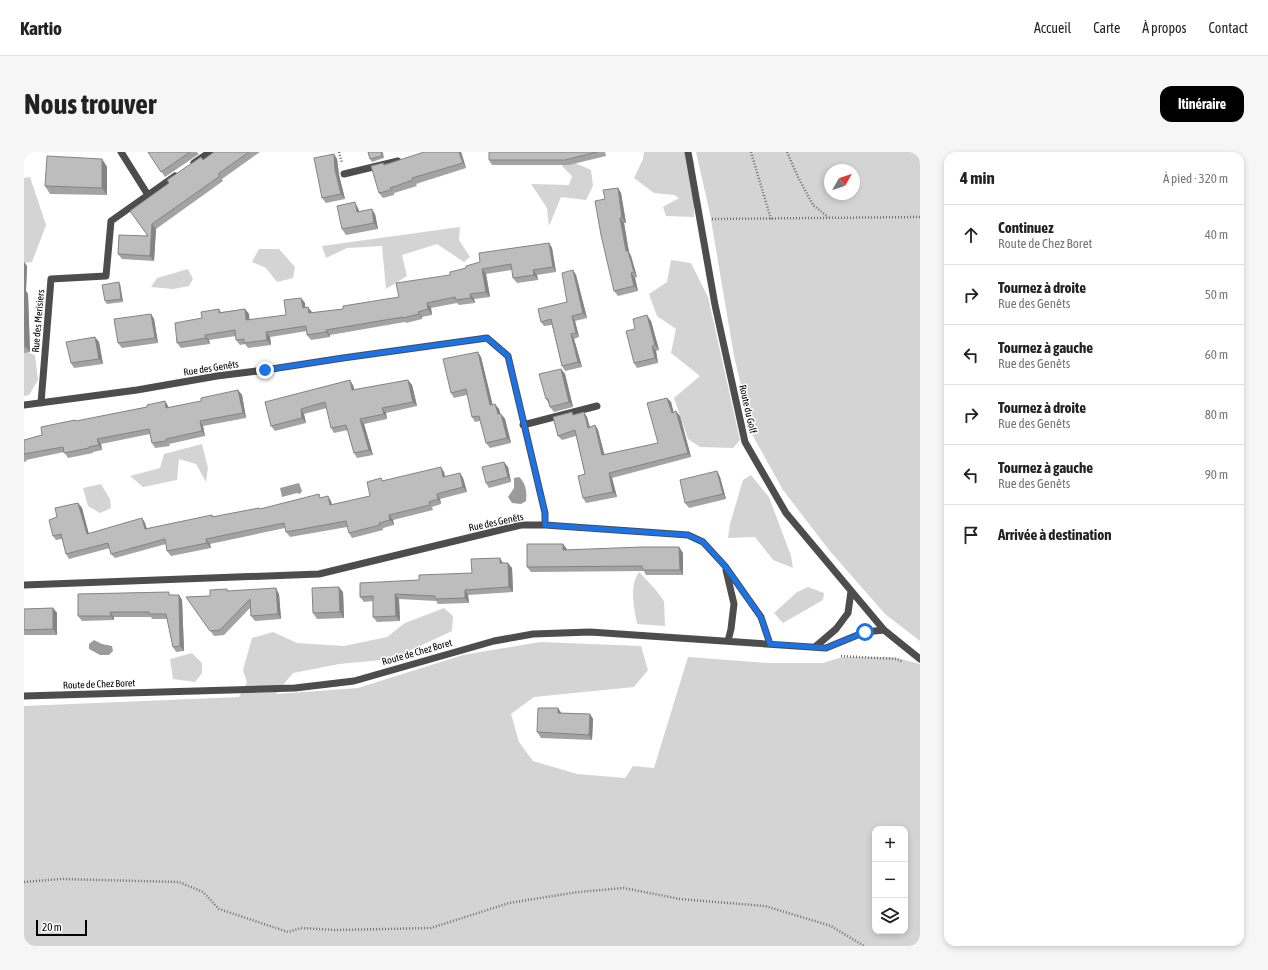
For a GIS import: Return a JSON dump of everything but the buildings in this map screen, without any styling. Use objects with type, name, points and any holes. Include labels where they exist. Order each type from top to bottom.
[{"type":"street","points":[[121,152],[148,195]]},
{"type":"street","name":"Rue des Merisiers","points":[[41,403],[51,279],[106,276],[112,221],[210,152]]},
{"type":"street","name":"Route du Golf","points":[[688,152],[715,305],[745,442],[786,513],[884,630],[920,659]]},
{"type":"street","points":[[344,174],[404,159]]},
{"type":"street","name":"Rue des Genêts","points":[[24,406],[137,390],[217,376],[487,338],[508,356],[545,513],[545,525]]},
{"type":"street","points":[[524,425],[597,406]]},
{"type":"street","name":"Rue des Genêts","points":[[24,585],[318,574],[521,525],[545,525],[688,535],[703,542],[725,566],[761,617],[770,644]]},
{"type":"street","name":"Rue des Genêts","points":[[725,566],[734,604],[728,641]]},
{"type":"street","points":[[815,647],[836,629],[848,613],[852,591]]},
{"type":"street","name":"Route de Chez Boret","points":[[24,696],[295,688],[354,680],[494,641],[533,634],[590,632],[826,648],[865,632],[884,630]]},
{"type":"path","points":[[751,152],[771,219]]},
{"type":"path","points":[[787,152],[798,178],[813,205],[828,218]]},
{"type":"path","points":[[700,220],[920,217]]},
{"type":"path","points":[[835,656],[896,659],[907,663]]},
{"type":"path","points":[[24,882],[61,879],[179,882],[203,892],[219,909],[288,932],[301,928],[336,930],[431,928],[509,903],[578,892],[624,888],[680,899],[764,906],[831,926],[864,946]]},
{"type":"shaded area","points":[[644,152],[689,152],[694,161],[694,217],[666,216],[663,207],[679,198],[674,195],[654,193],[634,178],[643,159]]},
{"type":"shaded area","points":[[696,152],[920,152],[920,641],[885,614],[829,550],[783,490],[753,436],[734,356],[710,214]]},
{"type":"shaded area","points":[[566,159],[591,170],[593,186],[586,200],[561,197],[549,226],[547,208],[531,184],[569,185],[572,176],[562,166]]},
{"type":"shaded area","points":[[30,177],[46,225],[32,262],[24,263],[24,178]]},
{"type":"shaded area","points":[[460,227],[459,240],[470,257],[464,262],[437,244],[402,255],[407,276],[386,289],[382,246],[347,248],[326,258],[322,246]]},
{"type":"shaded area","points":[[259,249],[279,249],[295,267],[293,278],[277,282],[266,268],[252,262]]},
{"type":"shaded area","points":[[671,260],[691,263],[708,297],[740,440],[733,448],[700,447],[688,439],[674,398],[700,376],[671,353],[676,329],[657,316],[649,294],[667,282]]},
{"type":"shaded area","points":[[188,269],[193,279],[189,286],[173,289],[151,287],[157,278]]},
{"type":"shaded area","points":[[24,351],[35,355],[38,380],[29,395],[24,396]]},
{"type":"shaded area","points":[[202,444],[208,468],[206,482],[196,464],[179,459],[177,480],[143,487],[130,476],[160,468],[164,454]]},
{"type":"shaded area","points":[[751,475],[769,497],[791,556],[793,568],[773,560],[755,537],[728,538],[730,524],[743,480]]},
{"type":"shaded area","points":[[519,477],[526,488],[526,501],[521,504],[512,503],[508,497],[514,488],[514,478]]},
{"type":"shaded area","points":[[299,483],[302,491],[300,494],[297,493],[282,497],[280,488]]},
{"type":"shaded area","points":[[101,484],[110,499],[111,508],[100,513],[88,506],[83,488]]},
{"type":"shaded area","points":[[639,572],[664,601],[665,626],[637,624],[633,591]]},
{"type":"shaded area","points":[[808,587],[824,593],[823,600],[783,623],[774,613],[797,592]]},
{"type":"shaded area","points":[[444,608],[453,616],[452,631],[392,659],[339,664],[293,673],[276,694],[358,688],[463,655],[540,642],[641,646],[648,670],[634,687],[534,697],[511,714],[519,742],[533,761],[577,774],[625,778],[633,766],[654,768],[688,657],[769,663],[823,663],[842,657],[894,657],[920,664],[920,946],[24,946],[24,706],[239,697],[247,682],[243,670],[252,638],[273,632],[297,643],[344,646],[387,637],[405,623]]},
{"type":"shaded area","points":[[94,640],[102,644],[112,646],[113,651],[109,655],[100,655],[89,649],[89,644]]},
{"type":"shaded area","points":[[192,653],[202,663],[202,673],[195,682],[173,679],[170,659]]},
{"type":"route","points":[[265,370],[487,338],[508,356],[545,513],[545,525],[688,535],[703,542],[725,566],[761,617],[770,644],[826,648],[865,632]]}]
